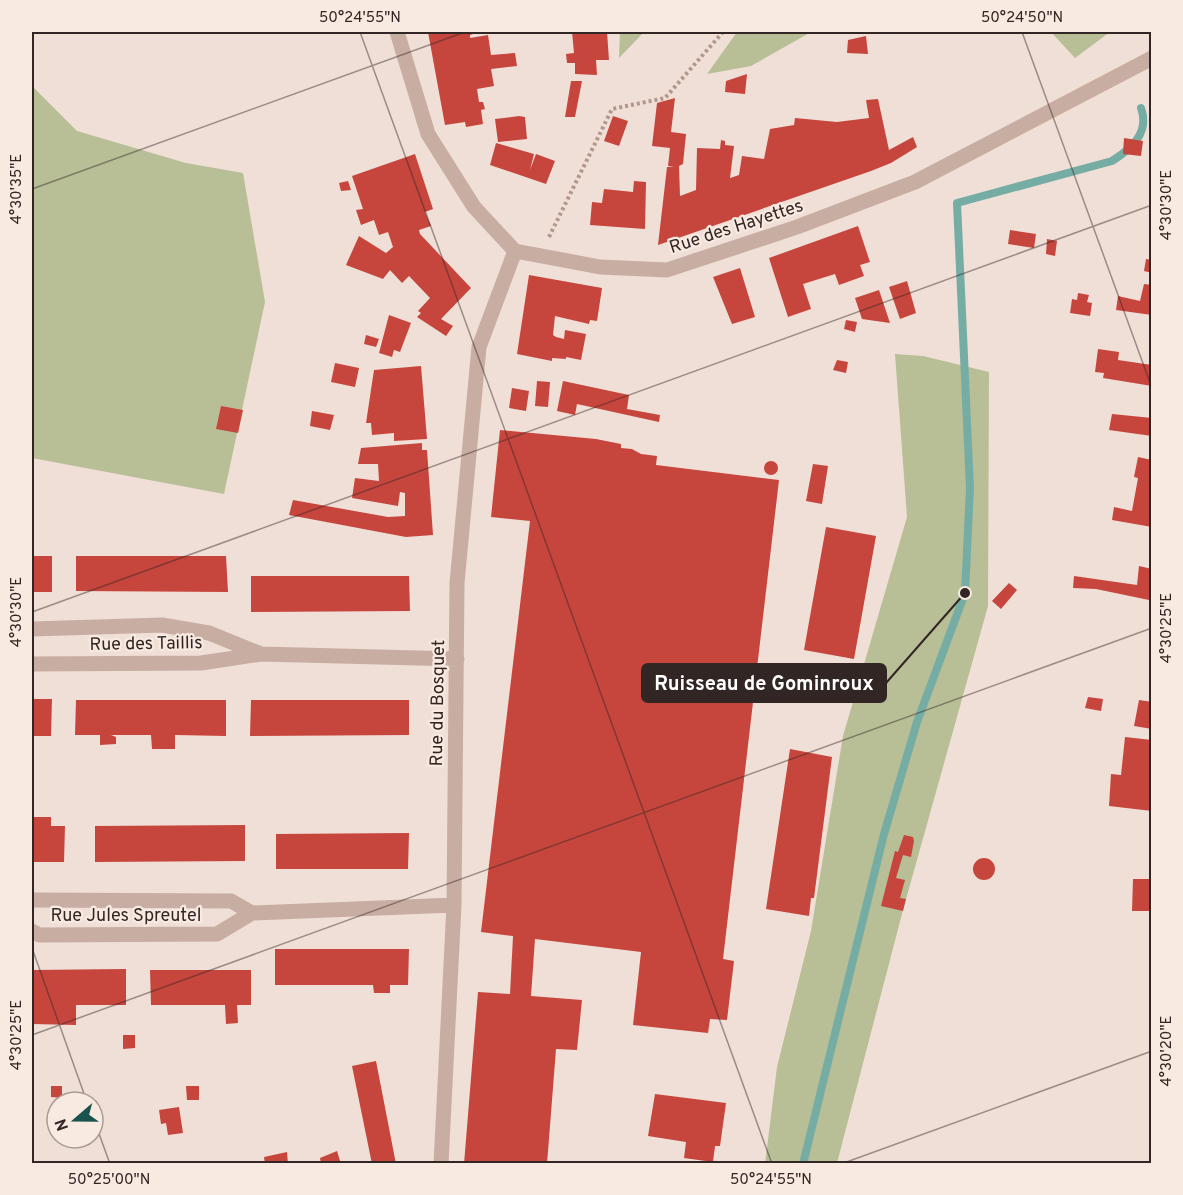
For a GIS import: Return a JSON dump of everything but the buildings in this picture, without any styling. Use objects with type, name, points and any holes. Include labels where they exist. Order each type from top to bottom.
[{"type":"street","points":[[397,32],[428,134],[474,207],[515,250]]},
{"type":"street","name":"Rue des Hayettes","points":[[515,250],[600,267],[667,270],[797,227],[915,182],[1152,58]]},
{"type":"street","name":"Rue du Bosquet","points":[[441,1164],[454,905],[457,583],[479,347],[515,250]]},
{"type":"street","name":"Rue des Taillis","points":[[32,629],[162,625],[209,633],[261,654]]},
{"type":"street","name":"Rue des Taillis","points":[[32,664],[201,663],[261,654],[457,659]]},
{"type":"street","name":"Rue Jules Spreutel","points":[[32,900],[231,901],[252,913]]},
{"type":"street","name":"Rue Jules Spreutel","points":[[32,931],[39,935],[217,934],[252,913],[454,905]]},
{"type":"path","points":[[540,255],[612,109],[665,98],[723,32]]},
{"type":"green space","points":[[620,32],[644,32],[619,58],[619,57]]},
{"type":"green space","points":[[737,32],[811,32],[751,66],[707,74]]},
{"type":"green space","points":[[1051,32],[1110,32],[1075,58]]},
{"type":"green space","points":[[32,86],[77,131],[186,163],[243,173],[265,302],[224,494],[32,458]]},
{"type":"green space","points":[[895,354],[923,356],[989,372],[988,606],[903,910],[837,1163],[765,1164],[777,1067],[811,931],[843,736],[907,517]]},
{"type":"waterway","points":[[803,1164],[884,834],[917,722],[965,593],[970,488],[957,203],[1112,161],[1132,146],[1141,133],[1143,125],[1141,108]]},
{"type":"place","name":"Ruisseau de Gominroux","points":[[965,593]]}]
